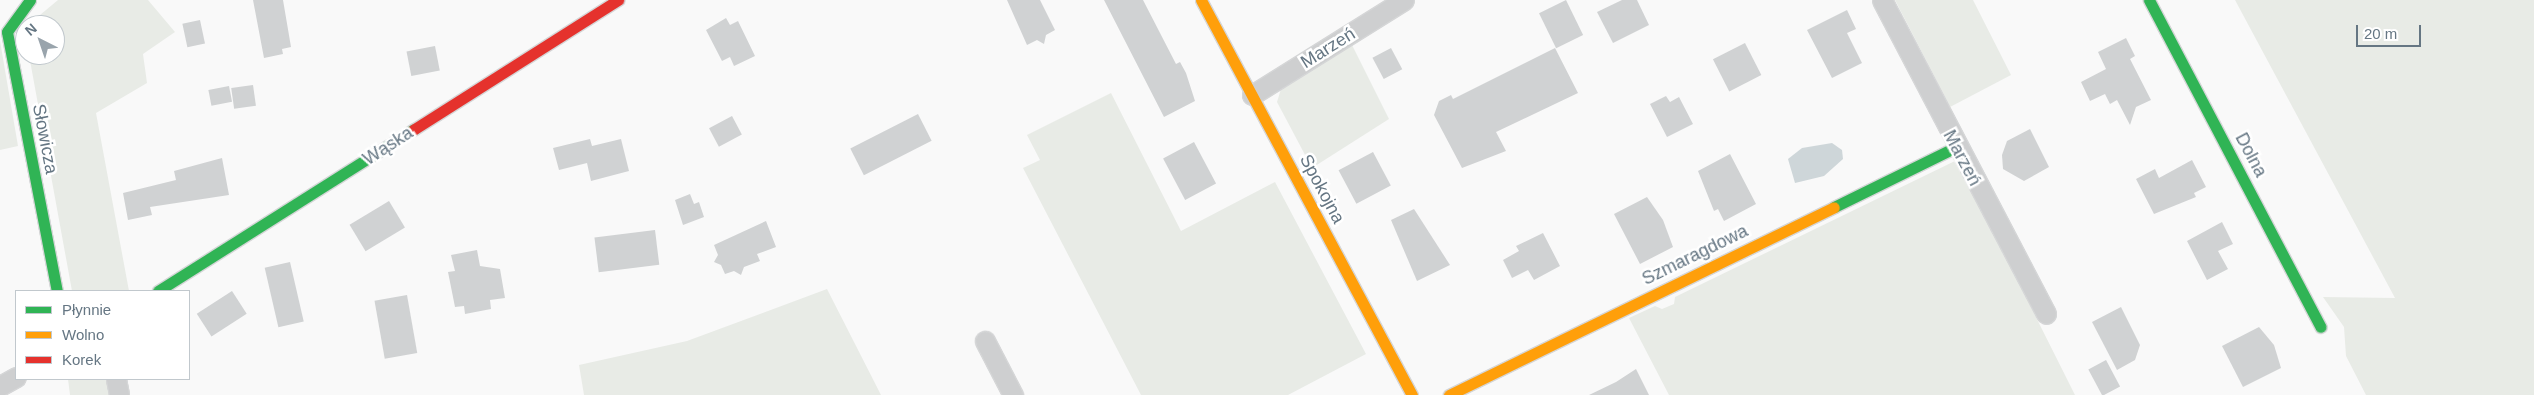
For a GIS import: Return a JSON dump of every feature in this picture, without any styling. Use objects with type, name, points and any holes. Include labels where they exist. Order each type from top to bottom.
[{"type":"street","name":"Słowicza","points":[[30,0],[7,32],[57,290]]},
{"type":"street","name":"Wąska","points":[[160,290],[618,0]]},
{"type":"street","name":"Spokojna","points":[[1201,0],[1412,395]]},
{"type":"street","name":"Marzeń","points":[[1252,95],[1404,0]]},
{"type":"street","name":"Marzeń","points":[[1882,0],[1956,147],[2046,314]]},
{"type":"street","name":"Dolna","points":[[2149,0],[2321,327]]},
{"type":"street","name":"Szmaragdowa","points":[[1449,395],[1956,147]]},
{"type":"street","points":[[985,341],[1013,395]]},
{"type":"street","points":[[0,386],[15,378]]},
{"type":"street","points":[[116,380],[119,395]]},
{"type":"shaded area","points":[[58,0],[148,0],[175,32],[143,54],[147,83],[96,113],[129,290],[72,290],[31,65],[65,65],[65,15],[40,15]]},
{"type":"shaded area","points":[[1895,0],[1973,0],[2011,75],[1950,107]]},
{"type":"shaded area","points":[[2235,0],[2534,0],[2534,395],[2366,395],[2346,356],[2344,327],[2323,297],[2395,298]]},
{"type":"shaded area","points":[[0,41],[18,146],[0,150]]},
{"type":"shaded area","points":[[1352,45],[1389,119],[1312,168],[1277,102],[1281,89]]},
{"type":"shaded area","points":[[1111,93],[1181,231],[1275,182],[1366,354],[1288,395],[1141,395],[1023,168],[1040,160],[1027,135]]},
{"type":"shaded area","points":[[1832,143],[1842,150],[1843,159],[1824,176],[1795,183],[1788,159],[1802,148]]},
{"type":"shaded area","points":[[1957,160],[2075,395],[1669,395],[1629,318],[1655,306],[1662,309],[1674,304],[1675,297]]},
{"type":"shaded area","points":[[827,289],[881,395],[584,395],[579,365],[687,341]]},
{"type":"shaded area","points":[[68,380],[106,380],[110,395],[70,395]]},
{"type":"building","points":[[253,0],[283,0],[291,47],[282,49],[283,54],[264,58]]},
{"type":"building","points":[[1007,0],[1040,0],[1055,30],[1046,35],[1044,44],[1037,40],[1027,45]]},
{"type":"building","points":[[1104,0],[1143,0],[1176,64],[1180,62],[1186,73],[1195,101],[1164,117]]},
{"type":"building","points":[[1566,0],[1583,35],[1556,48],[1539,13]]},
{"type":"building","points":[[1622,0],[1637,0],[1649,25],[1613,43],[1597,12]]},
{"type":"building","points":[[1847,10],[1856,29],[1847,33],[1862,63],[1832,78],[1807,30]]},
{"type":"building","points":[[726,18],[730,25],[738,21],[755,56],[734,66],[730,57],[722,61],[706,30]]},
{"type":"building","points":[[200,20],[205,43],[187,47],[182,24]]},
{"type":"building","points":[[2126,38],[2135,56],[2130,59],[2151,100],[2136,107],[2130,125],[2117,100],[2110,104],[2105,94],[2090,101],[2081,82],[2106,69],[2098,52]]},
{"type":"building","points":[[1745,43],[1761,75],[1729,91],[1713,59]]},
{"type":"building","points":[[435,46],[440,71],[411,76],[407,52]]},
{"type":"building","points":[[1391,48],[1402,69],[1384,79],[1372,58]]},
{"type":"building","points":[[1555,48],[1578,93],[1496,132],[1506,151],[1462,168],[1434,115],[1439,101],[1451,95],[1453,99]]},
{"type":"building","points":[[253,85],[256,106],[234,109],[231,88]]},
{"type":"building","points":[[229,86],[232,102],[211,106],[208,90]]},
{"type":"building","points":[[1666,96],[1670,102],[1679,97],[1693,124],[1667,137],[1650,104]]},
{"type":"building","points":[[918,114],[932,141],[864,175],[850,149]]},
{"type":"building","points":[[732,116],[742,135],[719,147],[709,128]]},
{"type":"building","points":[[2030,129],[2049,167],[2024,181],[2003,169],[2002,155],[2007,141]]},
{"type":"building","points":[[590,139],[592,146],[621,139],[629,171],[591,181],[587,163],[559,170],[553,148]]},
{"type":"building","points":[[1194,142],[1216,183],[1185,200],[1163,158]]},
{"type":"building","points":[[1373,152],[1391,186],[1356,204],[1339,170]]},
{"type":"building","points":[[1730,154],[1756,204],[1724,221],[1718,209],[1714,211],[1698,171]]},
{"type":"building","points":[[222,158],[229,195],[150,207],[152,215],[128,220],[123,193],[176,180],[174,171]]},
{"type":"building","points":[[2192,160],[2206,187],[2194,193],[2196,197],[2154,214],[2136,179],[2155,169],[2159,178]]},
{"type":"building","points":[[690,194],[694,204],[699,202],[704,217],[683,225],[675,200]]},
{"type":"building","points":[[1647,197],[1663,220],[1673,247],[1640,264],[1614,214]]},
{"type":"building","points":[[389,201],[405,228],[366,251],[350,225]]},
{"type":"building","points":[[1414,209],[1450,265],[1417,281],[1391,220]]},
{"type":"building","points":[[766,221],[776,247],[757,254],[760,261],[744,267],[741,275],[734,271],[725,274],[721,265],[714,262],[718,255],[714,245]]},
{"type":"building","points":[[2222,222],[2233,244],[2218,251],[2228,269],[2207,280],[2187,241]]},
{"type":"building","points":[[655,230],[659,265],[599,272],[594,237]]},
{"type":"building","points":[[1543,233],[1560,266],[1534,280],[1528,270],[1512,278],[1503,260],[1519,251],[1516,246]]},
{"type":"building","points":[[477,250],[480,266],[500,269],[505,298],[490,300],[491,309],[465,314],[464,306],[455,307],[448,272],[455,271],[451,255]]},
{"type":"building","points":[[290,262],[304,321],[278,327],[265,268]]},
{"type":"building","points":[[232,291],[247,314],[211,337],[197,314]]},
{"type":"building","points":[[407,295],[417,353],[385,359],[375,301]]},
{"type":"building","points":[[2121,307],[2140,345],[2135,360],[2117,370],[2092,322]]},
{"type":"building","points":[[2259,327],[2274,345],[2281,368],[2243,387],[2222,346]]},
{"type":"building","points":[[2106,360],[2120,386],[2102,395],[2088,369]]},
{"type":"building","points":[[1636,369],[1649,395],[1589,395],[1616,382]]},
{"type":"traffic: fast","points":[[30,0],[7,32],[57,290]]},
{"type":"traffic: fast","points":[[2149,0],[2321,327]]},
{"type":"traffic: fast","points":[[160,290],[413,130]]},
{"type":"traffic: fast","points":[[1834,207],[1956,147]]},
{"type":"traffic: slow","points":[[1201,0],[1412,395]]},
{"type":"traffic: slow","points":[[1449,395],[1834,207]]},
{"type":"traffic: jam","points":[[413,130],[618,0]]}]
